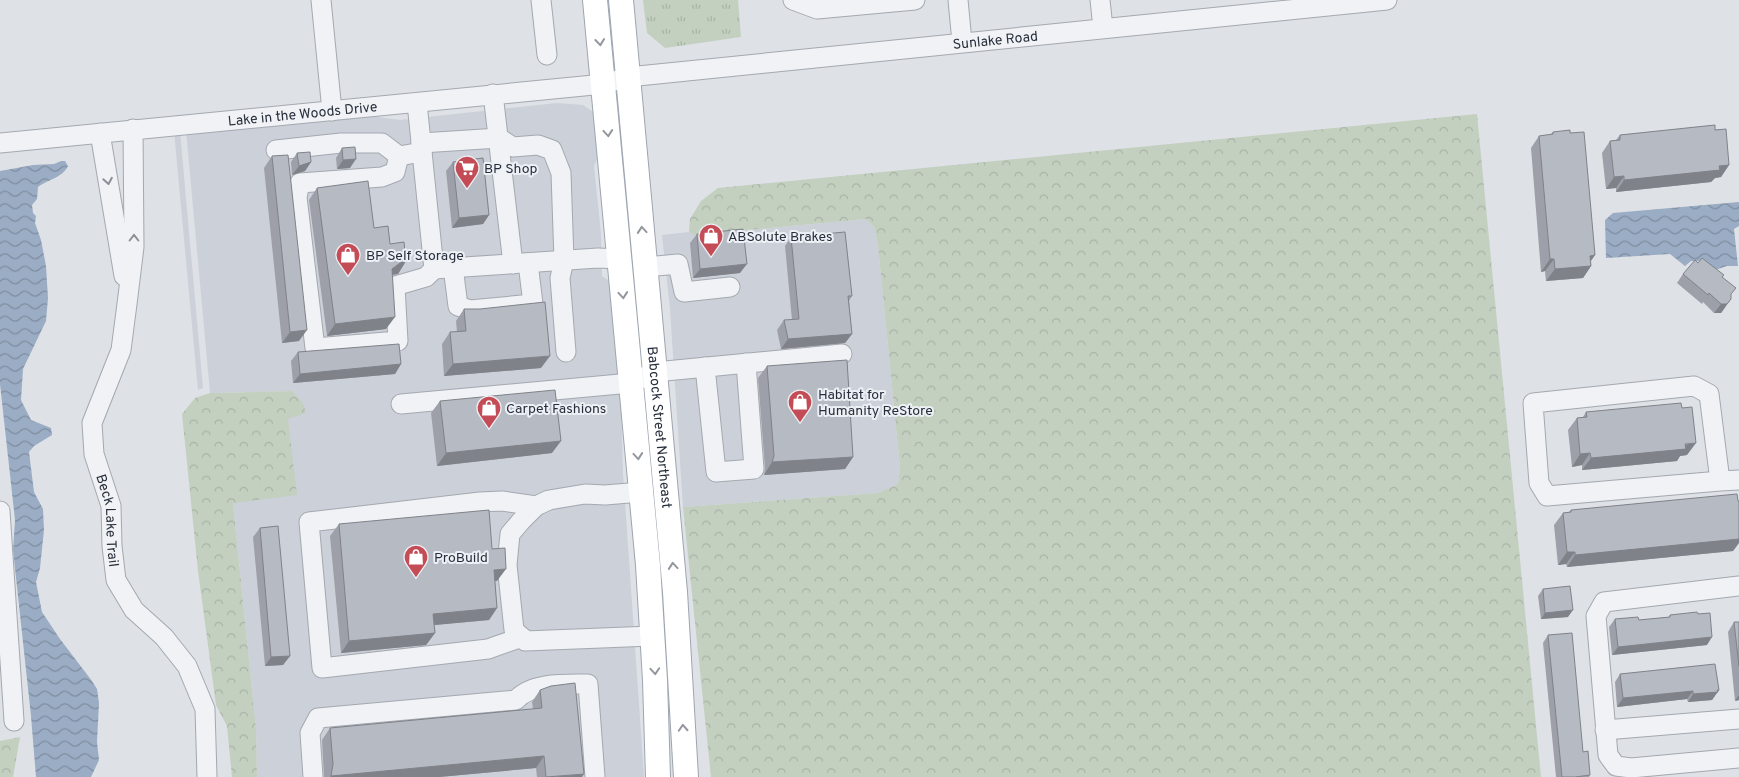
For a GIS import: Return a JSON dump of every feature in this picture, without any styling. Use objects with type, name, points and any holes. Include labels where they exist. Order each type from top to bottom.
[{"type":"main road","name":"Babcock Street Northeast","points":[[595,0],[641,492],[652,636],[658,777]]},
{"type":"main road","name":"Babcock Street Northeast","points":[[621,0],[675,592],[686,777]]},
{"type":"street","points":[[321,0],[332,111]]},
{"type":"street","points":[[541,0],[547,55]]},
{"type":"street","points":[[793,0],[818,9],[915,0]]},
{"type":"street","points":[[958,0],[962,42]]},
{"type":"street","points":[[1100,0],[1103,28]]},
{"type":"street","name":"Sunlake Road","points":[[604,84],[628,77],[1387,0]]},
{"type":"street","name":"Lake in the Woods Drive","points":[[0,143],[604,84]]},
{"type":"street","points":[[453,268],[458,306],[470,310],[533,304],[521,263],[493,94]]},
{"type":"street","points":[[417,103],[434,269]]},
{"type":"street","name":"Beck Lake Trail","points":[[133,129],[134,247],[121,350],[92,423],[94,454],[111,506],[112,546],[116,580],[134,610],[164,637],[187,666],[205,708],[206,776]]},
{"type":"street","name":"Beck Lake Trail","points":[[100,133],[120,244],[127,304]]},
{"type":"street","points":[[399,156],[422,148],[499,138],[513,147],[538,145],[552,150],[561,173],[564,260],[560,278],[566,352]]},
{"type":"street","points":[[276,150],[341,143],[382,143],[399,156]]},
{"type":"street","points":[[399,156],[395,172],[382,177],[300,183],[297,198],[315,348],[398,341],[395,286],[426,277],[434,269],[598,258],[620,259]]},
{"type":"street","points":[[646,267],[678,264],[684,292],[730,287]]},
{"type":"street","points":[[401,404],[631,383],[655,372],[842,354]]},
{"type":"street","points":[[705,367],[716,472],[754,469],[746,363]]},
{"type":"street","points":[[1720,481],[1709,394],[1694,386],[1533,403],[1539,483],[1547,496],[1739,480]]},
{"type":"street","points":[[641,492],[567,496],[549,500],[536,506],[510,534],[506,565],[514,630],[525,641],[652,636]]},
{"type":"street","points":[[522,637],[488,649],[322,668],[309,522],[480,502],[502,501],[536,506]]},
{"type":"street","points":[[0,511],[14,722]]},
{"type":"street","points":[[1739,586],[1604,602],[1596,616],[1608,755],[1616,766],[1631,768],[1739,758]]},
{"type":"street","points":[[313,777],[310,734],[318,718],[516,700],[522,692],[554,684],[588,684],[595,777]]},
{"type":"street","points":[[1606,730],[1739,719]]},
{"type":"shaded area","points":[[575,79],[577,97],[557,96],[180,131],[203,388],[198,390],[173,120]]},
{"type":"shaded area","points":[[557,103],[583,105],[596,114],[598,157],[594,166],[601,234],[602,276],[611,282],[620,361],[623,473],[644,777],[257,777],[256,729],[233,503],[288,418],[306,413],[292,391],[210,393],[186,130],[371,116],[400,120]]},
{"type":"shaded area","points":[[866,219],[874,227],[878,246],[900,467],[898,485],[878,493],[683,507],[670,309],[662,235],[689,232],[694,235]]},
{"type":"green space","points":[[643,0],[738,0],[741,37],[665,48],[647,33]]},
{"type":"green space","points":[[1477,114],[1541,777],[711,777],[683,507],[878,493],[898,484],[900,467],[878,246],[874,227],[866,219],[694,235],[689,232],[690,219],[701,201],[718,188]]},
{"type":"green space","points":[[292,391],[303,403],[306,413],[288,419],[297,495],[233,503],[256,729],[257,777],[232,777],[227,726],[216,705],[198,571],[182,414],[195,398],[210,393]]},
{"type":"green space","points":[[20,737],[13,777],[0,777],[0,741]]},
{"type":"water","points":[[65,161],[68,166],[59,176],[38,187],[37,199],[32,205],[46,266],[48,298],[46,321],[23,369],[21,400],[31,420],[51,428],[52,435],[34,446],[29,452],[34,492],[43,509],[44,530],[40,568],[36,582],[42,612],[97,689],[99,703],[97,742],[99,760],[91,777],[36,777],[13,550],[15,520],[0,384],[0,171],[33,165],[54,164]]},
{"type":"water","points":[[1739,202],[1739,226],[1734,229],[1738,266],[1727,266],[1712,271],[1700,261],[1691,261],[1685,266],[1670,254],[1606,258],[1605,220],[1613,213]]},
{"type":"building","points":[[1715,125],[1715,130],[1726,129],[1729,165],[1719,166],[1720,170],[1624,180],[1624,176],[1614,177],[1610,141],[1620,140],[1620,135]]},
{"type":"building","points":[[1570,130],[1570,133],[1584,132],[1595,255],[1590,256],[1591,266],[1555,269],[1554,259],[1550,259],[1539,136]]},
{"type":"building","points":[[355,147],[356,159],[343,160],[342,148]]},
{"type":"building","points":[[310,152],[311,162],[299,166],[297,153]]},
{"type":"building","points":[[288,155],[307,330],[290,332],[272,156]]},
{"type":"building","points":[[483,158],[489,215],[459,218],[453,162]]},
{"type":"building","points":[[368,181],[374,228],[388,226],[390,244],[404,242],[406,261],[392,269],[395,317],[335,324],[317,188]]},
{"type":"building","points":[[743,229],[747,264],[700,269],[697,234]]},
{"type":"building","points":[[845,232],[852,296],[848,296],[852,334],[788,339],[784,320],[799,319],[791,237]]},
{"type":"building","points":[[1702,258],[1724,275],[1722,277],[1736,288],[1727,304],[1721,304],[1683,274],[1695,260],[1698,263]]},
{"type":"building","points":[[545,302],[550,356],[453,364],[450,332],[466,331],[464,309]]},
{"type":"building","points":[[399,344],[401,364],[300,374],[298,352]]},
{"type":"building","points":[[847,360],[853,457],[772,462],[774,456],[767,366]]},
{"type":"building","points":[[555,390],[561,441],[446,453],[440,401]]},
{"type":"building","points":[[1681,403],[1682,408],[1692,407],[1696,443],[1685,444],[1686,449],[1591,458],[1590,453],[1580,454],[1577,418],[1587,417],[1586,412]]},
{"type":"building","points":[[1737,494],[1739,501],[1739,539],[1575,555],[1575,552],[1567,552],[1563,513],[1571,512],[1571,510]]},
{"type":"building","points":[[489,510],[492,549],[505,548],[506,569],[494,570],[497,608],[433,614],[435,633],[349,641],[339,524]]},
{"type":"building","points":[[278,526],[290,656],[271,657],[260,528]]},
{"type":"building","points":[[1570,586],[1573,610],[1545,613],[1543,589]]},
{"type":"building","points":[[1697,612],[1698,614],[1710,613],[1712,637],[1618,647],[1615,619],[1638,617],[1639,620]]},
{"type":"building","points":[[1734,622],[1739,622],[1739,666]]},
{"type":"building","points":[[1572,633],[1583,752],[1588,751],[1590,775],[1562,777],[1548,635]]},
{"type":"building","points":[[1715,664],[1718,692],[1693,694],[1693,691],[1623,698],[1620,674]]},
{"type":"building","points":[[575,683],[584,774],[546,777],[544,756],[331,776],[333,764],[330,728],[542,708],[540,690],[551,686]]},
{"type":"place","name":"BP Shop","points":[[467,189]]},
{"type":"place","name":"ABSolute Brakes","points":[[711,257]]},
{"type":"place","name":"BP Self Storage","points":[[348,276]]},
{"type":"place","name":"Habitat for Humanity ReStore","points":[[800,423]]},
{"type":"place","name":"Carpet Fashions","points":[[489,429]]},
{"type":"place","name":"ProBuild","points":[[416,578]]}]
